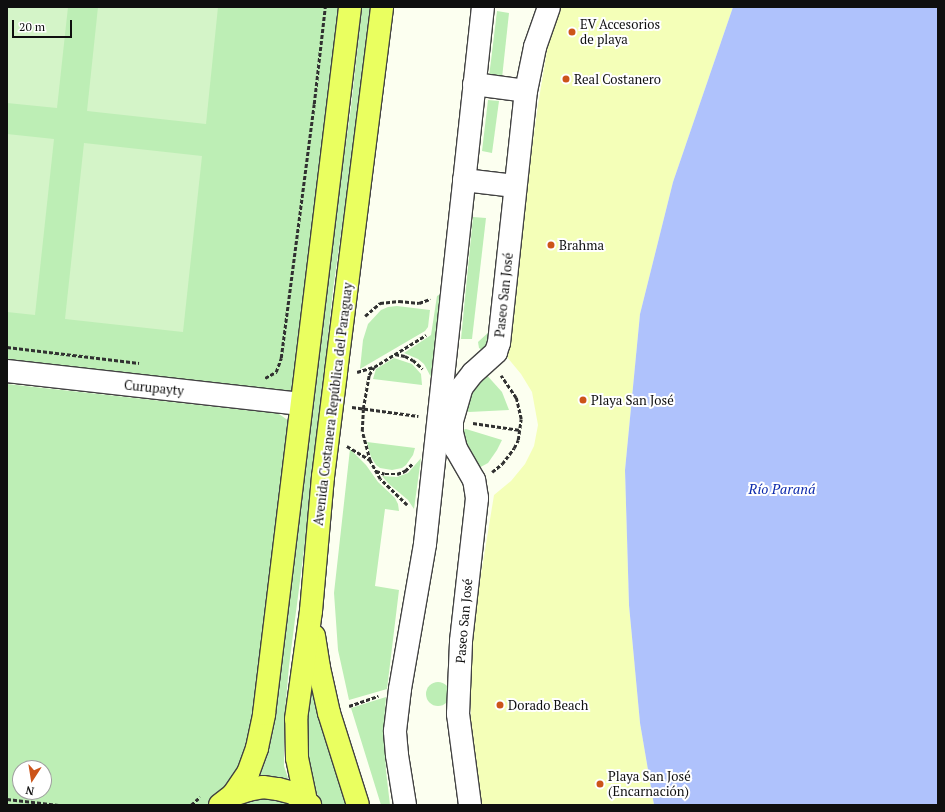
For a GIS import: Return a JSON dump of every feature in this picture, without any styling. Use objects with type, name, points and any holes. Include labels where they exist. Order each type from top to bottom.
[{"type":"main road","points":[[219,798],[248,773],[257,748],[264,714],[350,7]]},
{"type":"main road","name":"Avenida Costanera República del Paraguay","points":[[308,803],[296,758],[296,719],[311,611],[323,478],[382,7]]},
{"type":"main road","points":[[311,611],[319,668],[325,697],[358,805]]},
{"type":"main road","name":"Avenida Costanera República del Paraguay","points":[[219,798],[263,787],[278,789],[292,794],[308,803]]},
{"type":"street","points":[[405,805],[397,755],[395,731],[400,689],[425,544],[483,7]]},
{"type":"street","name":"Paseo San José","points":[[470,805],[466,744],[458,714],[476,563],[477,498],[474,480],[456,449],[452,433],[452,421],[462,387],[473,373],[496,352],[499,343],[526,91],[535,47],[549,7]]},
{"type":"street","points":[[474,84],[526,91]]},
{"type":"street","points":[[464,180],[515,186]]},
{"type":"street","name":"Curupayty","points":[[7,371],[301,404]]},
{"type":"path","points":[[264,378],[276,372],[281,358],[325,7]]},
{"type":"path","points":[[363,319],[368,312],[380,303],[399,301],[418,303],[425,302],[431,298]]},
{"type":"path","points":[[352,374],[374,367],[423,337],[430,330]]},
{"type":"path","points":[[7,347],[140,363]]},
{"type":"path","points":[[394,354],[405,356],[413,360],[422,367],[426,374]]},
{"type":"path","points":[[474,480],[494,471],[509,456],[518,440],[521,419],[520,408],[511,388],[486,360]]},
{"type":"path","points":[[374,367],[369,375],[361,420],[364,441],[370,461],[386,486],[409,507]]},
{"type":"path","points":[[342,451],[343,443],[370,461]]},
{"type":"path","points":[[376,471],[385,474],[397,474],[405,470],[415,460]]},
{"type":"path","points":[[344,707],[400,689]]},
{"type":"path","points":[[192,805],[219,798]]},
{"type":"path","points":[[7,799],[59,805]]},
{"type":"shaded area","points":[[7,7],[339,7],[295,385],[292,390],[286,392],[7,361]]},
{"type":"shaded area","points":[[7,7],[68,7],[57,108],[7,103]]},
{"type":"shaded area","points":[[98,7],[218,7],[206,124],[87,111]]},
{"type":"shaded area","points":[[362,7],[370,7],[359,107],[333,290],[313,480],[289,666],[284,722],[284,766],[291,787],[259,778],[267,757],[274,727],[325,289],[351,107]]},
{"type":"shaded area","points":[[497,11],[509,13],[502,78],[489,77]]},
{"type":"shaded area","points":[[488,100],[499,101],[492,153],[482,151]]},
{"type":"shaded area","points":[[7,134],[54,139],[35,315],[7,312]]},
{"type":"shaded area","points":[[84,143],[202,156],[183,332],[65,319]]},
{"type":"shaded area","points":[[473,217],[486,218],[472,339],[461,339]]},
{"type":"shaded area","points":[[442,293],[432,379],[424,364],[418,359],[404,353],[431,335],[437,296]]},
{"type":"shaded area","points":[[397,306],[430,310],[428,327],[425,331],[360,369],[363,340],[368,324],[381,310],[388,307]]},
{"type":"shaded area","points":[[490,331],[494,343],[485,351],[482,350],[479,348],[478,342]]},
{"type":"shaded area","points":[[394,358],[412,364],[421,374],[422,385],[373,379],[376,369]]},
{"type":"shaded area","points":[[484,372],[502,392],[509,410],[469,412],[460,406]]},
{"type":"shaded area","points":[[7,384],[273,413],[279,414],[289,421],[250,743],[232,785],[211,805],[7,805]]},
{"type":"shaded area","points":[[466,429],[502,440],[488,463],[475,470],[458,431]]},
{"type":"shaded area","points":[[367,442],[415,448],[413,455],[406,465],[402,468],[392,470],[380,468],[376,465],[371,457]]},
{"type":"shaded area","points":[[350,449],[366,465],[378,482],[395,498],[398,504],[399,511],[385,509],[375,586],[399,590],[387,689],[349,700],[338,650],[334,593]]},
{"type":"shaded area","points":[[421,458],[414,509],[408,500],[382,476],[397,477],[408,473]]},
{"type":"shaded area","points":[[438,682],[447,685],[450,694],[447,703],[438,706],[429,703],[426,694],[429,685]]},
{"type":"shaded area","points":[[307,692],[313,695],[315,700],[348,805],[323,805],[315,790],[305,748]]},
{"type":"shaded area","points":[[386,697],[384,724],[386,771],[390,805],[381,805],[351,708]]},
{"type":"shaded area","points":[[258,797],[275,797],[295,805],[236,805]]},
{"type":"sand","name":"Playa San José","points":[[559,7],[733,7],[673,182],[640,314],[625,470],[629,605],[640,723],[654,805],[479,805],[471,733],[470,642],[494,495],[511,481],[525,464],[534,446],[538,425],[532,392],[521,374],[507,357],[521,226],[538,105],[550,32]]},
{"type":"water","name":"Río Paraná","points":[[733,7],[938,7],[938,805],[654,805],[640,723],[629,605],[625,470],[640,314],[673,182]]},
{"type":"place","name":"EV Accesorios de playa","points":[[572,32]]},
{"type":"place","name":"Real Costanero","points":[[566,79]]},
{"type":"place","name":"Brahma","points":[[551,245]]},
{"type":"place","name":"Playa San José","points":[[583,400]]},
{"type":"place","name":"Dorado Beach","points":[[500,705]]},
{"type":"place","name":"Playa San José (Encarnación)","points":[[600,784]]}]
